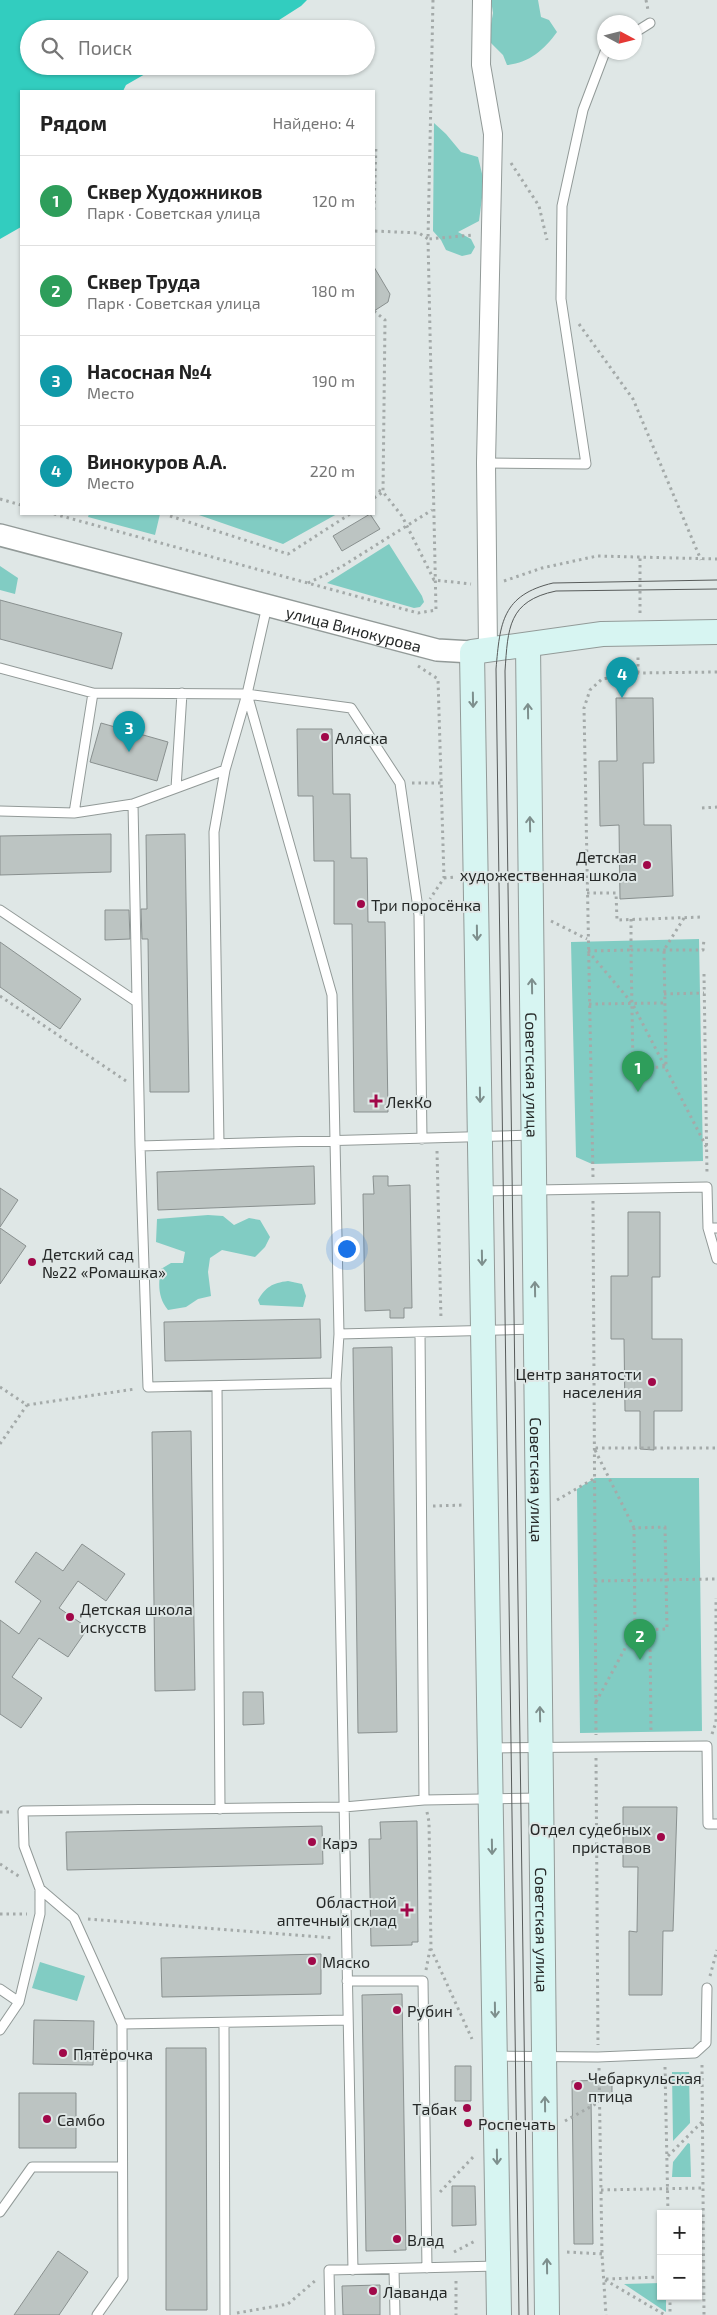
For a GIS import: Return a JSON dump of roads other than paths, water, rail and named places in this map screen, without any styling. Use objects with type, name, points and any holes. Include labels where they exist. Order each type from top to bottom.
[{"type":"main road","name":"улица Винокурова","points":[[480,651],[602,634],[717,632]]},
{"type":"main road","name":"Советская улица","points":[[528,645],[547,2315]]},
{"type":"main road","points":[[480,651],[480,1137],[499,2315]]},
{"type":"street","points":[[480,651],[488,586],[486,463],[493,134],[481,65],[482,0]]},
{"type":"street","name":"улица Винокурова","points":[[0,535],[437,650],[480,651]]},
{"type":"lane","points":[[642,28],[650,23]]},
{"type":"lane","points":[[486,463],[586,464],[560,299],[562,206],[584,110],[602,60]]},
{"type":"lane","points":[[219,1144],[214,832],[225,770],[247,694],[267,605]]},
{"type":"lane","points":[[0,668],[94,693],[247,694],[351,708],[400,783],[420,915],[422,1139]]},
{"type":"lane","points":[[74,812],[94,693]]},
{"type":"lane","points":[[176,788],[182,694]]},
{"type":"lane","points":[[247,694],[332,995],[340,1334],[336,1383],[354,2270]]},
{"type":"lane","points":[[0,811],[74,812],[133,804],[225,770]]},
{"type":"lane","points":[[133,804],[140,1146],[148,1388],[336,1383]]},
{"type":"lane","points":[[0,910],[137,1002]]},
{"type":"lane","points":[[140,1146],[533,1135]]},
{"type":"lane","points":[[482,1191],[707,1187],[717,1259]]},
{"type":"lane","points":[[340,1334],[536,1329]]},
{"type":"lane","points":[[420,1332],[424,1800]]},
{"type":"lane","points":[[216,1386],[220,1809]]},
{"type":"lane","points":[[490,1748],[708,1746],[708,1824],[717,1824]]},
{"type":"lane","points":[[0,2030],[19,2002],[40,1914],[40,1889],[24,1846],[22,1812],[344,1808],[424,1800],[541,1798]]},
{"type":"lane","points":[[40,1889],[74,1918],[122,2024],[123,2278],[97,2315]]},
{"type":"lane","points":[[347,1981],[423,1980],[427,2268]]},
{"type":"lane","points":[[495,2056],[598,2057],[695,2053],[706,2044],[707,1988]]},
{"type":"lane","points":[[0,1989],[19,2002]]},
{"type":"lane","points":[[122,2024],[348,2020]]},
{"type":"lane","points":[[224,2023],[225,2315]]},
{"type":"lane","points":[[0,2212],[32,2167],[122,2167]]},
{"type":"lane","points":[[330,2315],[328,2270],[498,2266]]},
{"type":"lane","points":[[394,2269],[395,2315]]},
{"type":"tram line","points":[[519,2315],[496,669],[499,638],[507,613],[514,603],[523,595],[536,588],[553,583],[717,580]]},
{"type":"tram line","points":[[528,2315],[505,671],[507,642],[510,629],[520,609],[528,602],[556,591],[717,589]]},
{"type":"place","name":"Винокуров А.А.","points":[[622,698]]},
{"type":"place","name":"Аляска","points":[[325,737]]},
{"type":"place","name":"Насосная №4","points":[[129,752]]},
{"type":"place","name":"Детская художественная школа","points":[[647,865]]},
{"type":"place","name":"Три поросёнка","points":[[361,904]]},
{"type":"place","name":"Сквер Художников","points":[[638,1092]]},
{"type":"place","name":"ЛекКо","points":[[376,1101]]},
{"type":"place","name":"Детский сад №22 «Ромашка»","points":[[32,1262]]},
{"type":"place","name":"Центр занятости населения","points":[[652,1382]]},
{"type":"place","name":"Детская школа искусств","points":[[70,1617]]},
{"type":"place","name":"Сквер Труда","points":[[640,1660]]},
{"type":"place","name":"Отдел судебных приставов","points":[[661,1837]]},
{"type":"place","name":"Карэ","points":[[312,1842]]},
{"type":"place","name":"Областной аптечный склад","points":[[407,1910]]},
{"type":"place","name":"Мяско","points":[[312,1961]]},
{"type":"place","name":"Рубин","points":[[397,2010]]},
{"type":"place","name":"Пятёрочка","points":[[63,2053]]},
{"type":"place","name":"Чебаркульская птица","points":[[578,2086]]},
{"type":"place","name":"Табак","points":[[467,2108]]},
{"type":"place","name":"Самбо","points":[[47,2119]]},
{"type":"place","name":"Роспечать","points":[[468,2123]]},
{"type":"place","name":"Влад","points":[[397,2239]]},
{"type":"place","name":"Лаванда","points":[[373,2291]]}]
